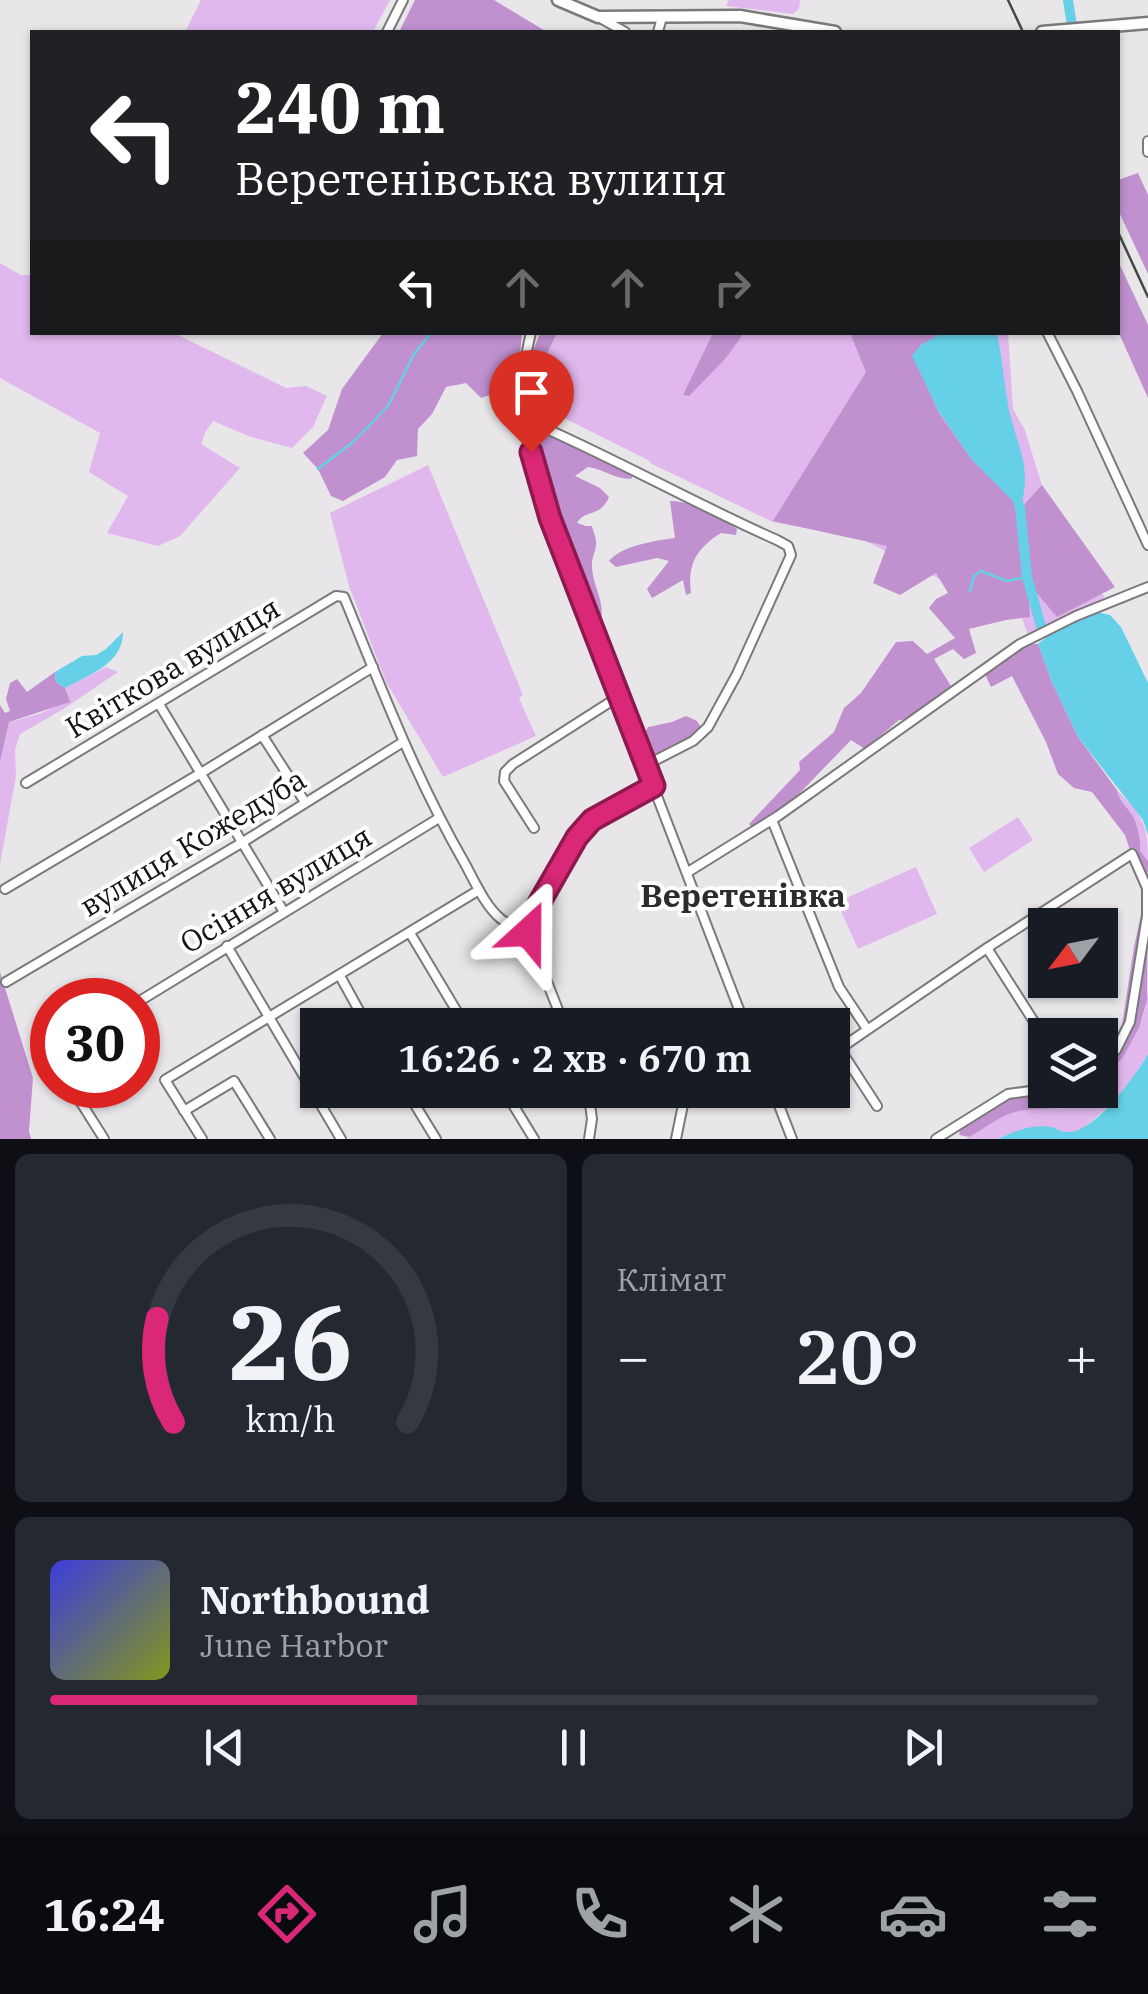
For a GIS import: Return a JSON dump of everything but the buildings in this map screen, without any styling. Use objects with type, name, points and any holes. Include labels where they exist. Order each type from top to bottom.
[{"type":"main road","points":[[558,0],[598,17],[740,16],[823,30]]},
{"type":"main road","points":[[1064,30],[1148,23]]},
{"type":"street","points":[[389,30],[402,0]]},
{"type":"street","points":[[598,17],[621,30]]},
{"type":"street","points":[[659,30],[662,17]]},
{"type":"street","points":[[1148,141],[1148,152]]},
{"type":"street","points":[[531,335],[520,385],[522,418],[550,518],[740,1008]]},
{"type":"street","points":[[1049,335],[1148,546]]},
{"type":"street","points":[[522,418],[788,546],[791,555],[737,674],[708,727],[693,741],[646,765]]},
{"type":"street","points":[[688,872],[772,820],[1020,644],[1148,587]]},
{"type":"street","name":"Квіткова вулиця","points":[[26,783],[336,596],[344,597],[373,667]]},
{"type":"street","points":[[5,889],[373,667],[439,818],[480,890],[511,926],[529,921]]},
{"type":"street","points":[[534,828],[504,781],[505,772],[618,697]]},
{"type":"street","points":[[159,704],[284,912]]},
{"type":"street","points":[[262,735],[305,802]]},
{"type":"street","name":"вулиця Кожедуба","points":[[6,982],[403,742]]},
{"type":"street","points":[[557,1008],[530,941],[529,921],[577,837],[592,820],[654,786]]},
{"type":"street","name":"Осіння вулиця","points":[[160,988],[439,818]]},
{"type":"street","points":[[772,820],[839,988],[867,1029]]},
{"type":"street","points":[[850,1042],[1132,854],[1148,888],[1147,916],[1130,1022],[1118,1046]]},
{"type":"street","points":[[202,1139],[166,1080],[480,890]]},
{"type":"street","points":[[410,933],[455,1008]]},
{"type":"street","points":[[227,946],[341,1139]]},
{"type":"street","points":[[987,948],[1032,1018]]},
{"type":"street","points":[[340,976],[358,1008]]},
{"type":"street","points":[[850,1070],[877,1106]]},
{"type":"street","points":[[184,1111],[234,1081],[270,1139]]},
{"type":"street","points":[[936,1139],[1008,1094],[1028,1091]]},
{"type":"street","points":[[84,1108],[104,1139]]},
{"type":"street","points":[[417,1108],[436,1139]]},
{"type":"street","points":[[515,1108],[534,1139]]},
{"type":"street","points":[[589,1139],[590,1108]]},
{"type":"street","points":[[676,1139],[682,1108]]},
{"type":"street","points":[[781,1108],[792,1139]]},
{"type":"shaded area","points":[[201,0],[390,0],[374,30],[186,30]]},
{"type":"shaded area","points":[[415,0],[494,0],[544,30],[400,30]]},
{"type":"shaded area","points":[[729,0],[800,0],[799,9],[793,14],[726,6]]},
{"type":"shaded area","points":[[1138,173],[1148,195],[1148,274],[1120,214],[1120,179]]},
{"type":"shaded area","points":[[0,263],[21,275],[30,275],[30,335],[178,335],[286,388],[306,386],[327,396],[313,427],[292,448],[213,421],[201,444],[240,468],[180,536],[158,546],[107,533],[128,496],[89,472],[100,433],[0,378]]},
{"type":"shaded area","points":[[1120,265],[1148,325],[1148,398],[1120,335]]},
{"type":"shaded area","points":[[382,335],[522,335],[517,385],[481,398],[466,383],[446,387],[432,414],[418,429],[417,456],[397,460],[385,477],[343,501],[331,496],[318,469],[303,453],[328,430],[342,389]]},
{"type":"shaded area","points":[[539,335],[556,335],[533,382],[525,372]]},
{"type":"shaded area","points":[[547,335],[1008,335],[1013,409],[1025,430],[1050,512],[1105,598],[1028,635],[1015,598],[950,587],[829,522],[805,528],[773,522],[544,408],[535,393]]},
{"type":"shaded area","points":[[712,335],[743,335],[689,396],[683,395]]},
{"type":"shaded area","points":[[851,335],[938,335],[921,345],[913,356],[939,413],[972,460],[1021,508],[1042,485],[1115,587],[1057,617],[1028,583],[1030,617],[969,629],[976,653],[964,659],[953,649],[934,659],[951,686],[911,720],[899,720],[865,749],[851,740],[794,799],[753,829],[749,824],[800,770],[799,762],[834,732],[844,708],[861,693],[896,642],[913,641],[927,654],[955,638],[929,608],[948,593],[936,573],[900,595],[873,583],[887,546],[773,521],[866,372]]},
{"type":"shaded area","points":[[525,420],[544,434],[562,438],[634,474],[625,479],[588,467],[575,476],[609,497],[601,508],[577,523],[592,526],[596,538],[592,566],[602,610],[599,623],[594,623],[547,502]]},
{"type":"shaded area","points":[[428,465],[523,695],[519,698],[536,736],[443,777],[386,682],[349,586],[330,513]]},
{"type":"shaded area","points":[[670,501],[714,515],[737,529],[736,535],[721,533],[700,551],[692,565],[691,593],[686,595],[683,580],[652,598],[647,589],[669,561],[657,558],[616,567],[609,561],[630,547],[675,538]]},
{"type":"shaded area","points":[[1027,644],[1038,644],[1078,737],[1134,818],[1140,851],[1148,861],[1147,1000],[1139,1028],[1118,1063],[1118,1032],[1145,896],[1125,835],[1092,792],[1074,788],[1058,774],[1012,676],[991,687],[985,674]]},
{"type":"shaded area","points":[[106,667],[118,672],[20,734],[0,864],[0,762],[9,722],[69,701],[65,688]]},
{"type":"shaded area","points":[[55,672],[56,682],[65,688],[70,702],[9,722],[0,762],[0,705],[5,713],[10,711],[6,699],[10,683],[17,679],[27,692]]},
{"type":"shaded area","points":[[686,716],[697,721],[702,729],[692,739],[652,757],[642,738],[648,727]]},
{"type":"shaded area","points":[[1117,790],[1142,821],[1148,861],[1140,851],[1134,818]]},
{"type":"shaded area","points":[[1018,817],[1033,840],[984,872],[969,848]]},
{"type":"shaded area","points":[[916,867],[937,914],[858,949],[837,902]]},
{"type":"shaded area","points":[[0,972],[30,1068],[31,1139],[0,1139]]},
{"type":"shaded area","points":[[1148,992],[1148,1054],[1118,1098],[1118,1061],[1137,1030]]},
{"type":"shaded area","points":[[1028,1091],[1028,1108],[1058,1108],[1013,1113],[969,1137],[959,1135],[962,1124],[1011,1092]]},
{"type":"shaded area","points":[[1106,1108],[1082,1130],[1067,1133],[1049,1127],[1029,1128],[998,1139],[966,1139],[1011,1113],[1029,1109]]},
{"type":"water","points":[[938,335],[997,335],[1008,405],[1024,467],[1020,508],[972,460],[939,412],[912,356],[921,345]]},
{"type":"water","points":[[1097,612],[1110,615],[1121,627],[1148,683],[1148,835],[1143,820],[1078,737],[1038,644]]},
{"type":"water","points":[[123,632],[117,652],[103,667],[65,688],[56,682],[55,672],[82,656],[96,655]]},
{"type":"water","points":[[1148,1054],[1148,1139],[998,1139],[1031,1127],[1077,1130],[1107,1108],[1118,1108],[1118,1096]]},
{"type":"waterway","points":[[1068,0],[1073,30]]},
{"type":"waterway","points":[[318,469],[353,442],[388,406],[414,354],[430,335]]},
{"type":"waterway","points":[[1016,495],[1027,577],[1041,626]]},
{"type":"waterway","points":[[970,591],[974,576],[981,571],[1007,581],[1027,577]]},
{"type":"railway","points":[[1008,0],[1022,30]]},
{"type":"railway","points":[[1120,236],[1148,297]]},
{"type":"district","name":"Веретенівка","points":[[743,896]]},
{"type":"route","points":[[528,932],[529,921],[577,837],[592,820],[654,786],[550,518],[531,452]]}]
